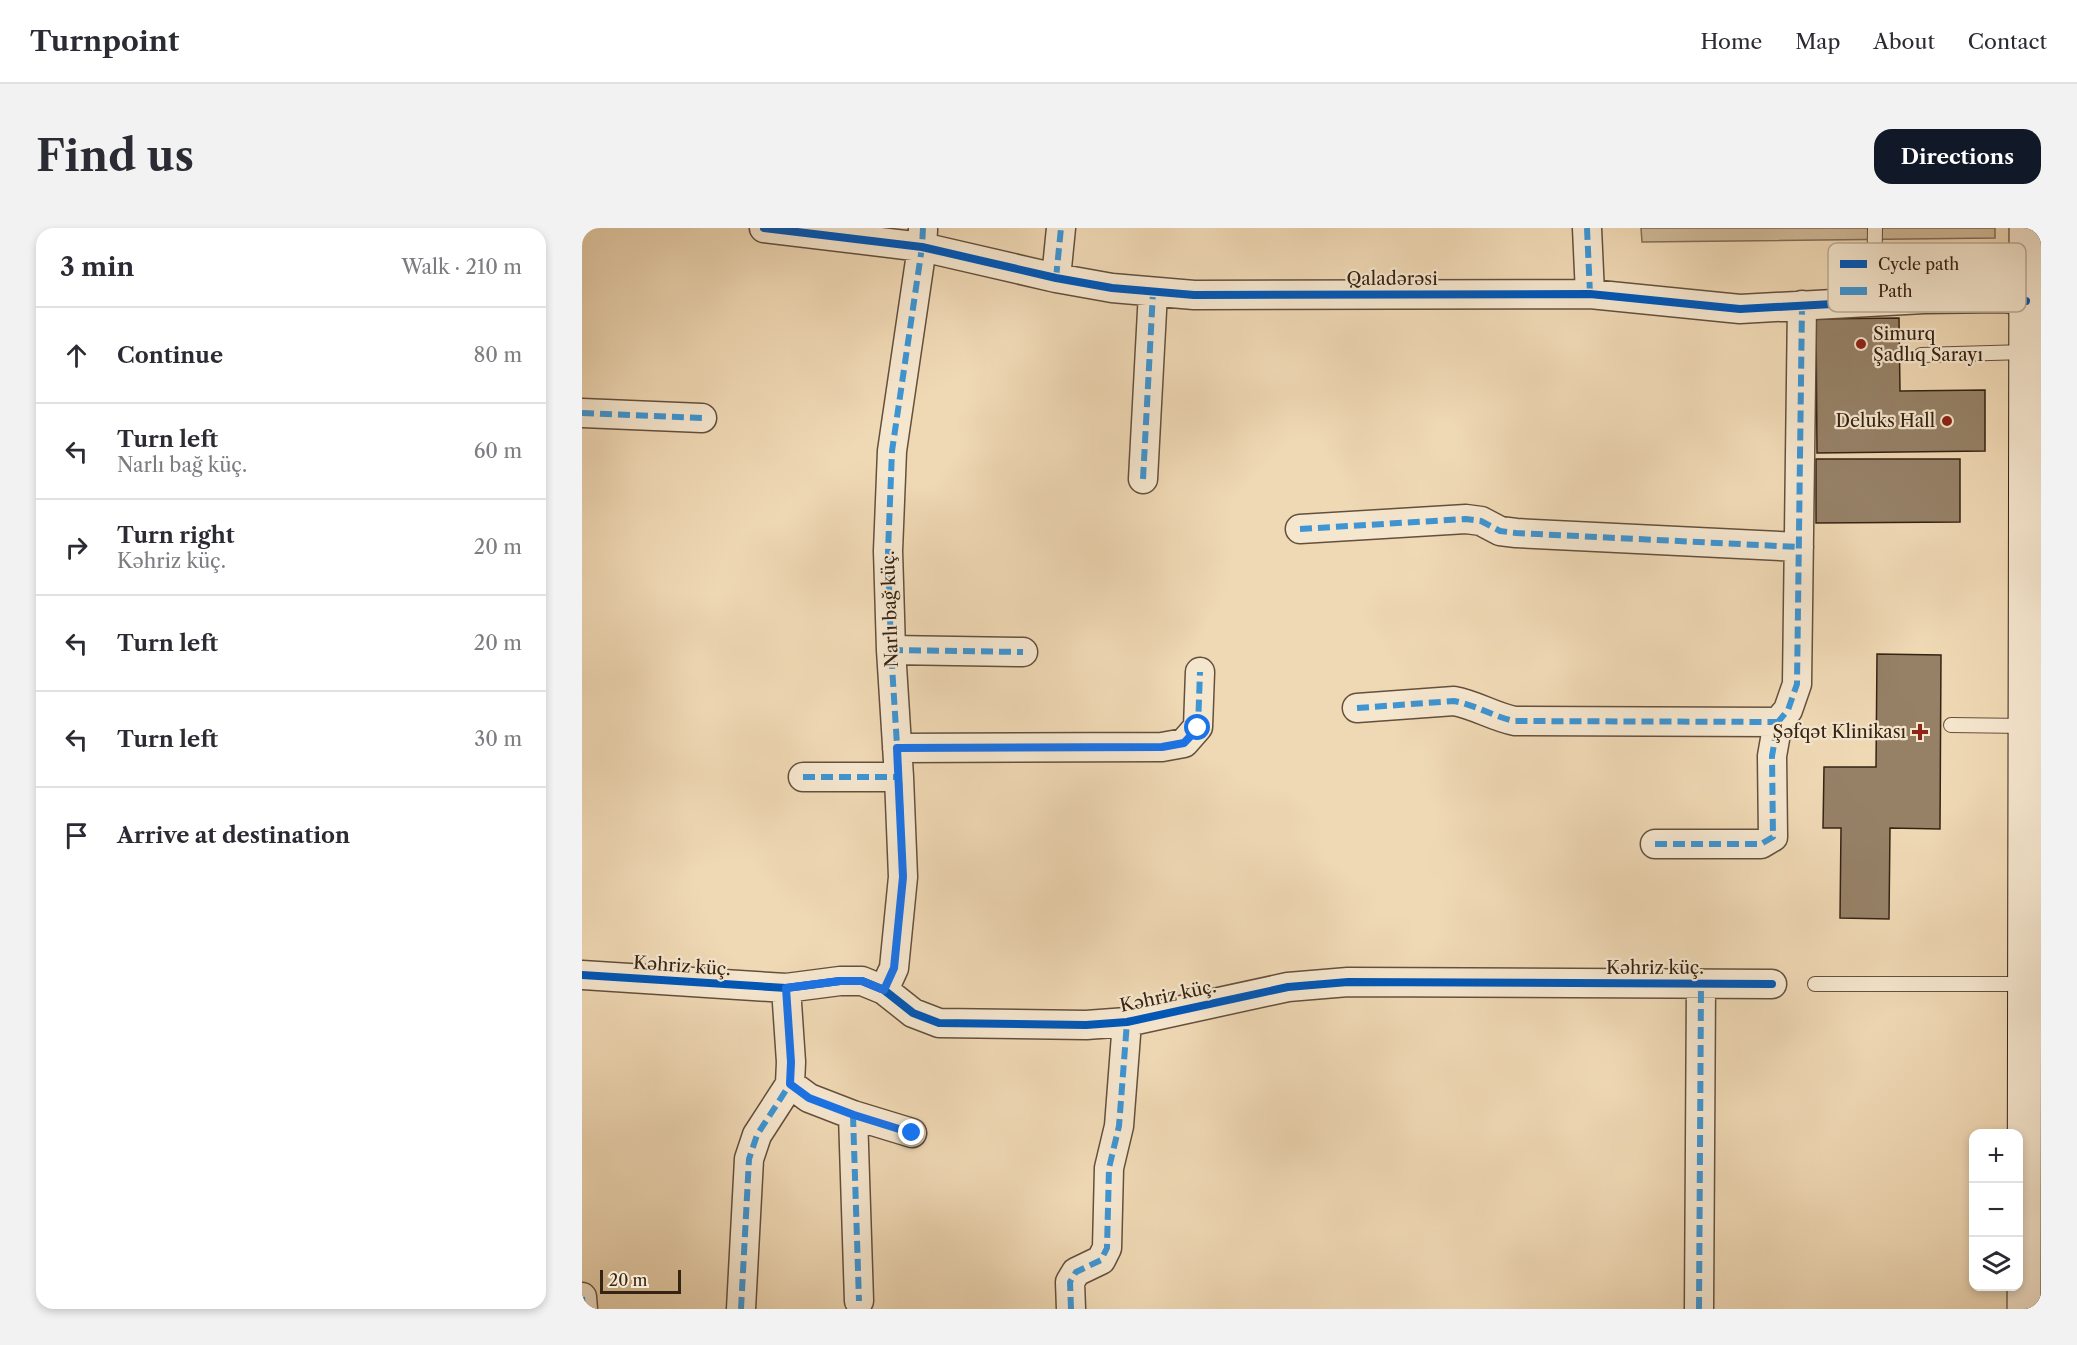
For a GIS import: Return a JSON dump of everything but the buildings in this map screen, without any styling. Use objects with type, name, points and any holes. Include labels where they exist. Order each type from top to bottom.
[{"type":"main road","points":[[2024,1309],[2025,726],[2033,477],[2025,351],[2033,303],[2026,228]]},
{"type":"street","name":"Qaladərəsi","points":[[764,228],[923,237],[1056,278],[1112,288],[1194,295],[1590,294],[1740,309],[1828,304]]},
{"type":"street","points":[[1056,278],[1061,228]]},
{"type":"street","points":[[1587,228],[1590,294]]},
{"type":"street","name":"Narlı bağ küç.","points":[[884,990],[894,968],[903,877],[888,551],[892,451],[923,237]]},
{"type":"street","points":[[1143,479],[1153,292]]},
{"type":"street","points":[[1655,844],[1761,844],[1773,837],[1772,756],[1778,722],[1788,710],[1797,684],[1802,305]]},
{"type":"street","points":[[582,413],[702,418]]},
{"type":"street","points":[[1300,529],[1466,519],[1481,521],[1500,531],[1516,533],[1799,547]]},
{"type":"street","points":[[891,650],[1023,652]]},
{"type":"street","points":[[897,748],[1162,747],[1184,743],[1198,728],[1200,672]]},
{"type":"street","points":[[1357,708],[1454,701],[1470,704],[1498,717],[1515,721],[1778,722]]},
{"type":"street","points":[[803,777],[899,777]]},
{"type":"street","name":"Kəhriz küç.","points":[[582,975],[786,988],[840,981],[862,981],[884,990],[913,1013],[939,1023],[1086,1025],[1127,1022],[1288,987],[1348,982],[1772,984]]},
{"type":"street","points":[[1698,1309],[1701,984]]},
{"type":"street","points":[[741,1309],[749,1159],[757,1135],[790,1084],[791,1062],[786,988]]},
{"type":"street","points":[[1071,1309],[1070,1282],[1076,1272],[1101,1260],[1107,1248],[1109,1168],[1119,1126],[1127,1022]]},
{"type":"street","points":[[790,1084],[809,1098],[912,1133]]},
{"type":"street","points":[[854,1115],[859,1300]]},
{"type":"street","points":[[582,1297],[583,1309]]},
{"type":"lane","points":[[1875,228],[1875,243]]},
{"type":"lane","points":[[1921,355],[2025,351]]},
{"type":"lane","points":[[1951,725],[2025,726]]},
{"type":"lane","points":[[1815,984],[2024,984]]},
{"type":"shaded area","points":[[1641,228],[1995,228],[1995,238],[1642,242]]},
{"type":"marked path","points":[[884,990],[894,968],[903,877],[888,551],[892,451],[923,228]]},
{"type":"marked path","points":[[1056,278],[1061,228]]},
{"type":"marked path","points":[[1587,228],[1590,294]]},
{"type":"marked path","points":[[1143,479],[1153,292]]},
{"type":"marked path","points":[[1655,844],[1761,844],[1773,837],[1772,756],[1778,722],[1788,710],[1797,684],[1802,305]]},
{"type":"marked path","points":[[582,413],[702,418]]},
{"type":"marked path","points":[[1300,529],[1466,519],[1481,521],[1500,531],[1516,533],[1799,547]]},
{"type":"marked path","points":[[891,650],[1023,652]]},
{"type":"marked path","points":[[897,748],[1162,747],[1184,743],[1198,727],[1200,672]]},
{"type":"marked path","points":[[1357,708],[1454,701],[1515,721],[1778,722]]},
{"type":"marked path","points":[[803,777],[899,777]]},
{"type":"marked path","points":[[1699,1309],[1701,984]]},
{"type":"marked path","points":[[741,1309],[749,1159],[757,1135],[790,1084],[791,1062],[786,988]]},
{"type":"marked path","points":[[1071,1309],[1070,1282],[1076,1272],[1101,1260],[1107,1248],[1109,1168],[1119,1126],[1127,1022]]},
{"type":"marked path","points":[[790,1084],[809,1098],[853,1115],[912,1133]]},
{"type":"marked path","points":[[853,1115],[859,1301]]},
{"type":"marked path","points":[[582,1297],[583,1309]]},
{"type":"cycle path","points":[[764,228],[922,247],[1056,278],[1112,288],[1194,295],[1590,294],[1740,309],[1828,304]]},
{"type":"cycle path","points":[[582,975],[786,988],[840,981],[862,981],[884,990],[913,1013],[939,1023],[1086,1025],[1127,1022],[1288,987],[1348,982],[1772,984]]},
{"type":"place","name":"Simurq Şadlıq Sarayı","points":[[1861,344]]},
{"type":"place","name":"Deluks Hall","points":[[1947,421]]},
{"type":"place","name":"Şəfqət Klinikası","points":[[1920,732]]},
{"type":"route","points":[[912,1133],[809,1098],[790,1084],[791,1062],[786,988],[840,981],[862,981],[884,990],[894,968],[899,938],[903,877],[897,748],[1162,747],[1184,743],[1198,728]]}]
